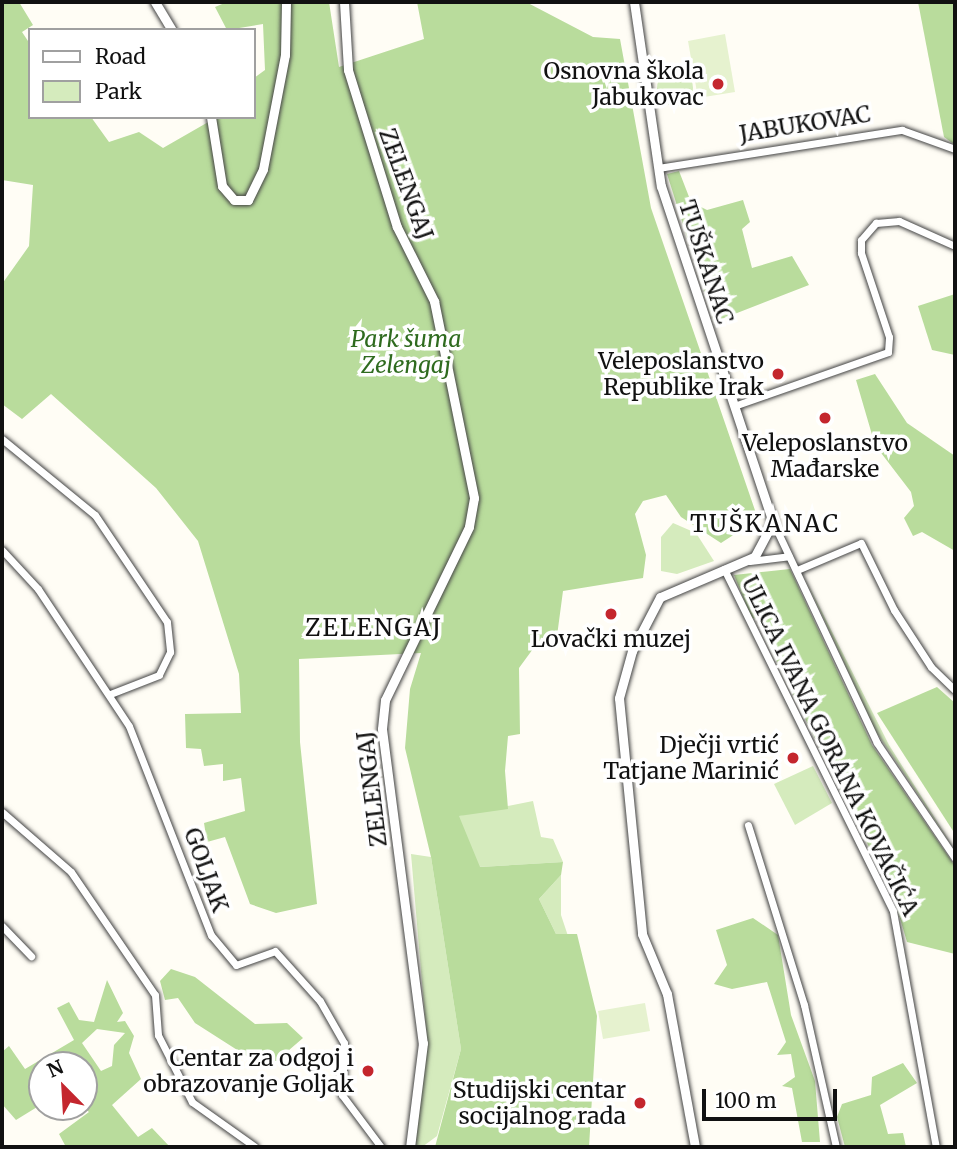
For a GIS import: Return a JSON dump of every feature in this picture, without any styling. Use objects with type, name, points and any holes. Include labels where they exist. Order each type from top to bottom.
[{"type":"street","points":[[155,2],[171,28]]},
{"type":"street","points":[[211,119],[222,186],[233,200],[248,200],[263,169],[285,55],[286,2]]},
{"type":"street","name":"ZELENGAJ","points":[[344,2],[348,70],[397,227],[434,301],[474,498],[469,527],[385,700],[383,719],[423,1042],[410,1147]]},
{"type":"street","name":"TUŠKANAC","points":[[634,2],[657,169],[773,522],[877,743],[955,858]]},
{"type":"street","name":"JABUKOVAC","points":[[657,169],[902,130],[955,149]]},
{"type":"street","points":[[734,406],[888,352],[889,337],[861,253],[861,240],[876,223],[899,221],[955,246]]},
{"type":"street","points":[[2,439],[95,515],[167,622],[170,652],[159,675],[110,694]]},
{"type":"street","points":[[746,562],[762,549],[773,522]]},
{"type":"street","points":[[797,570],[861,543],[894,610],[931,667],[955,690]]},
{"type":"street","name":"GOLJAK","points":[[2,550],[38,589],[110,694],[147,761],[211,935],[236,965],[275,951],[320,1001],[344,1043],[342,1095],[381,1147]]},
{"type":"street","points":[[695,1147],[667,994],[642,934],[619,698],[632,650],[660,597],[746,562],[790,556]]},
{"type":"street","name":"ULICA IVANA GORANA KOVAČIĆA","points":[[724,569],[893,911],[936,1147]]},
{"type":"street","points":[[2,812],[71,872],[147,984],[159,1005],[158,1035],[192,1102],[255,1147]]},
{"type":"street","points":[[748,825],[804,1005],[836,1147]]},
{"type":"street","points":[[2,926],[31,956]]},
{"type":"green space","name":"Park šuma Zelengaj","points":[[2,2],[19,2],[33,25],[22,32],[28,41],[28,119],[92,119],[109,142],[139,132],[163,148],[214,119],[256,119],[256,77],[265,70],[263,24],[226,28],[215,7],[227,2],[329,2],[339,67],[424,39],[417,2],[526,2],[593,37],[620,39],[651,208],[758,519],[721,543],[681,517],[666,495],[643,501],[635,514],[646,555],[643,578],[563,591],[557,636],[538,642],[519,668],[520,734],[508,736],[505,771],[508,809],[459,816],[480,867],[563,862],[561,875],[539,899],[556,934],[577,934],[597,1016],[589,1147],[435,1147],[461,1049],[431,857],[405,748],[410,689],[421,653],[299,659],[300,742],[317,904],[276,913],[250,904],[225,837],[207,842],[204,823],[245,811],[241,778],[223,781],[223,764],[204,766],[201,749],[186,748],[185,714],[241,713],[239,674],[198,541],[156,488],[51,394],[22,419],[2,404],[2,284],[29,246],[33,185],[2,180]]},
{"type":"green space","points":[[918,2],[955,2],[955,145],[944,137]]},
{"type":"green space","points":[[725,34],[735,92],[698,98],[688,41]]},
{"type":"green space","points":[[675,70],[688,75],[693,88],[688,101],[675,106],[662,101],[657,88],[662,75]]},
{"type":"green space","points":[[679,171],[691,202],[707,210],[743,200],[750,222],[742,229],[752,268],[792,256],[809,285],[714,322],[667,174]]},
{"type":"green space","points":[[955,294],[955,355],[932,350],[918,306]]},
{"type":"green space","points":[[875,374],[907,423],[955,456],[955,551],[922,532],[913,536],[904,518],[914,506],[911,492],[875,445],[856,380]]},
{"type":"green space","points":[[673,523],[696,533],[714,561],[677,574],[661,571],[661,537]]},
{"type":"green space","points":[[790,569],[872,745],[955,866],[955,954],[907,942],[893,895],[764,636],[767,624],[751,617],[734,575]]},
{"type":"green space","points":[[805,578],[889,745],[955,850],[875,730]]},
{"type":"green space","points":[[937,687],[955,703],[955,834],[877,713]]},
{"type":"green space","points":[[813,766],[832,803],[795,825],[774,784]]},
{"type":"green space","points":[[533,801],[541,837],[553,839],[563,862],[479,867],[458,816]]},
{"type":"green space","points":[[411,854],[431,857],[461,1049],[437,1136],[422,1147],[415,1147],[427,1041]]},
{"type":"green space","points":[[561,875],[561,915],[568,936],[556,934],[539,899]]},
{"type":"green space","points":[[753,918],[778,935],[791,1015],[815,1081],[820,1142],[802,1142],[792,1088],[782,1086],[795,1077],[791,1054],[777,1055],[786,1042],[767,982],[732,989],[714,984],[727,965],[716,930]]},
{"type":"green space","points":[[171,969],[195,977],[255,1024],[287,1023],[303,1038],[267,1069],[195,1023],[178,998],[165,1000],[160,981]]},
{"type":"green space","points":[[107,980],[123,1013],[117,1022],[125,1021],[134,1036],[129,1053],[141,1079],[112,1105],[138,1137],[152,1128],[170,1147],[66,1147],[59,1134],[77,1121],[98,1121],[98,1067],[101,1071],[112,1066],[114,1045],[125,1033],[97,1029],[82,1043],[87,1051],[55,1051],[74,1040],[57,1008],[69,1002],[79,1020],[94,1022]]},
{"type":"green space","points":[[645,1003],[650,1031],[603,1039],[598,1011]]},
{"type":"green space","points":[[9,1046],[25,1069],[28,1067],[28,1113],[16,1120],[2,1104],[2,1052]]},
{"type":"green space","points":[[903,1063],[917,1083],[880,1105],[888,1134],[903,1133],[906,1147],[845,1147],[837,1117],[842,1104],[871,1095],[872,1077]]},
{"type":"place","name":"Osnovna škola Jabukovac","points":[[718,84]]},
{"type":"place","name":"Veleposlanstvo Republike Irak","points":[[778,374]]},
{"type":"place","name":"Veleposlanstvo Mađarske","points":[[825,418]]},
{"type":"place","name":"Lovački muzej","points":[[611,614]]},
{"type":"place","name":"Dječji vrtić Tatjane Marinić","points":[[793,758]]},
{"type":"place","name":"Centar za odgoj i obrazovanje Goljak","points":[[368,1071]]},
{"type":"place","name":"Studijski centar socijalnog rada","points":[[640,1103]]},
{"type":"district","name":"TUŠKANAC","points":[[765,524]]},
{"type":"district","name":"ZELENGAJ","points":[[374,628]]}]
